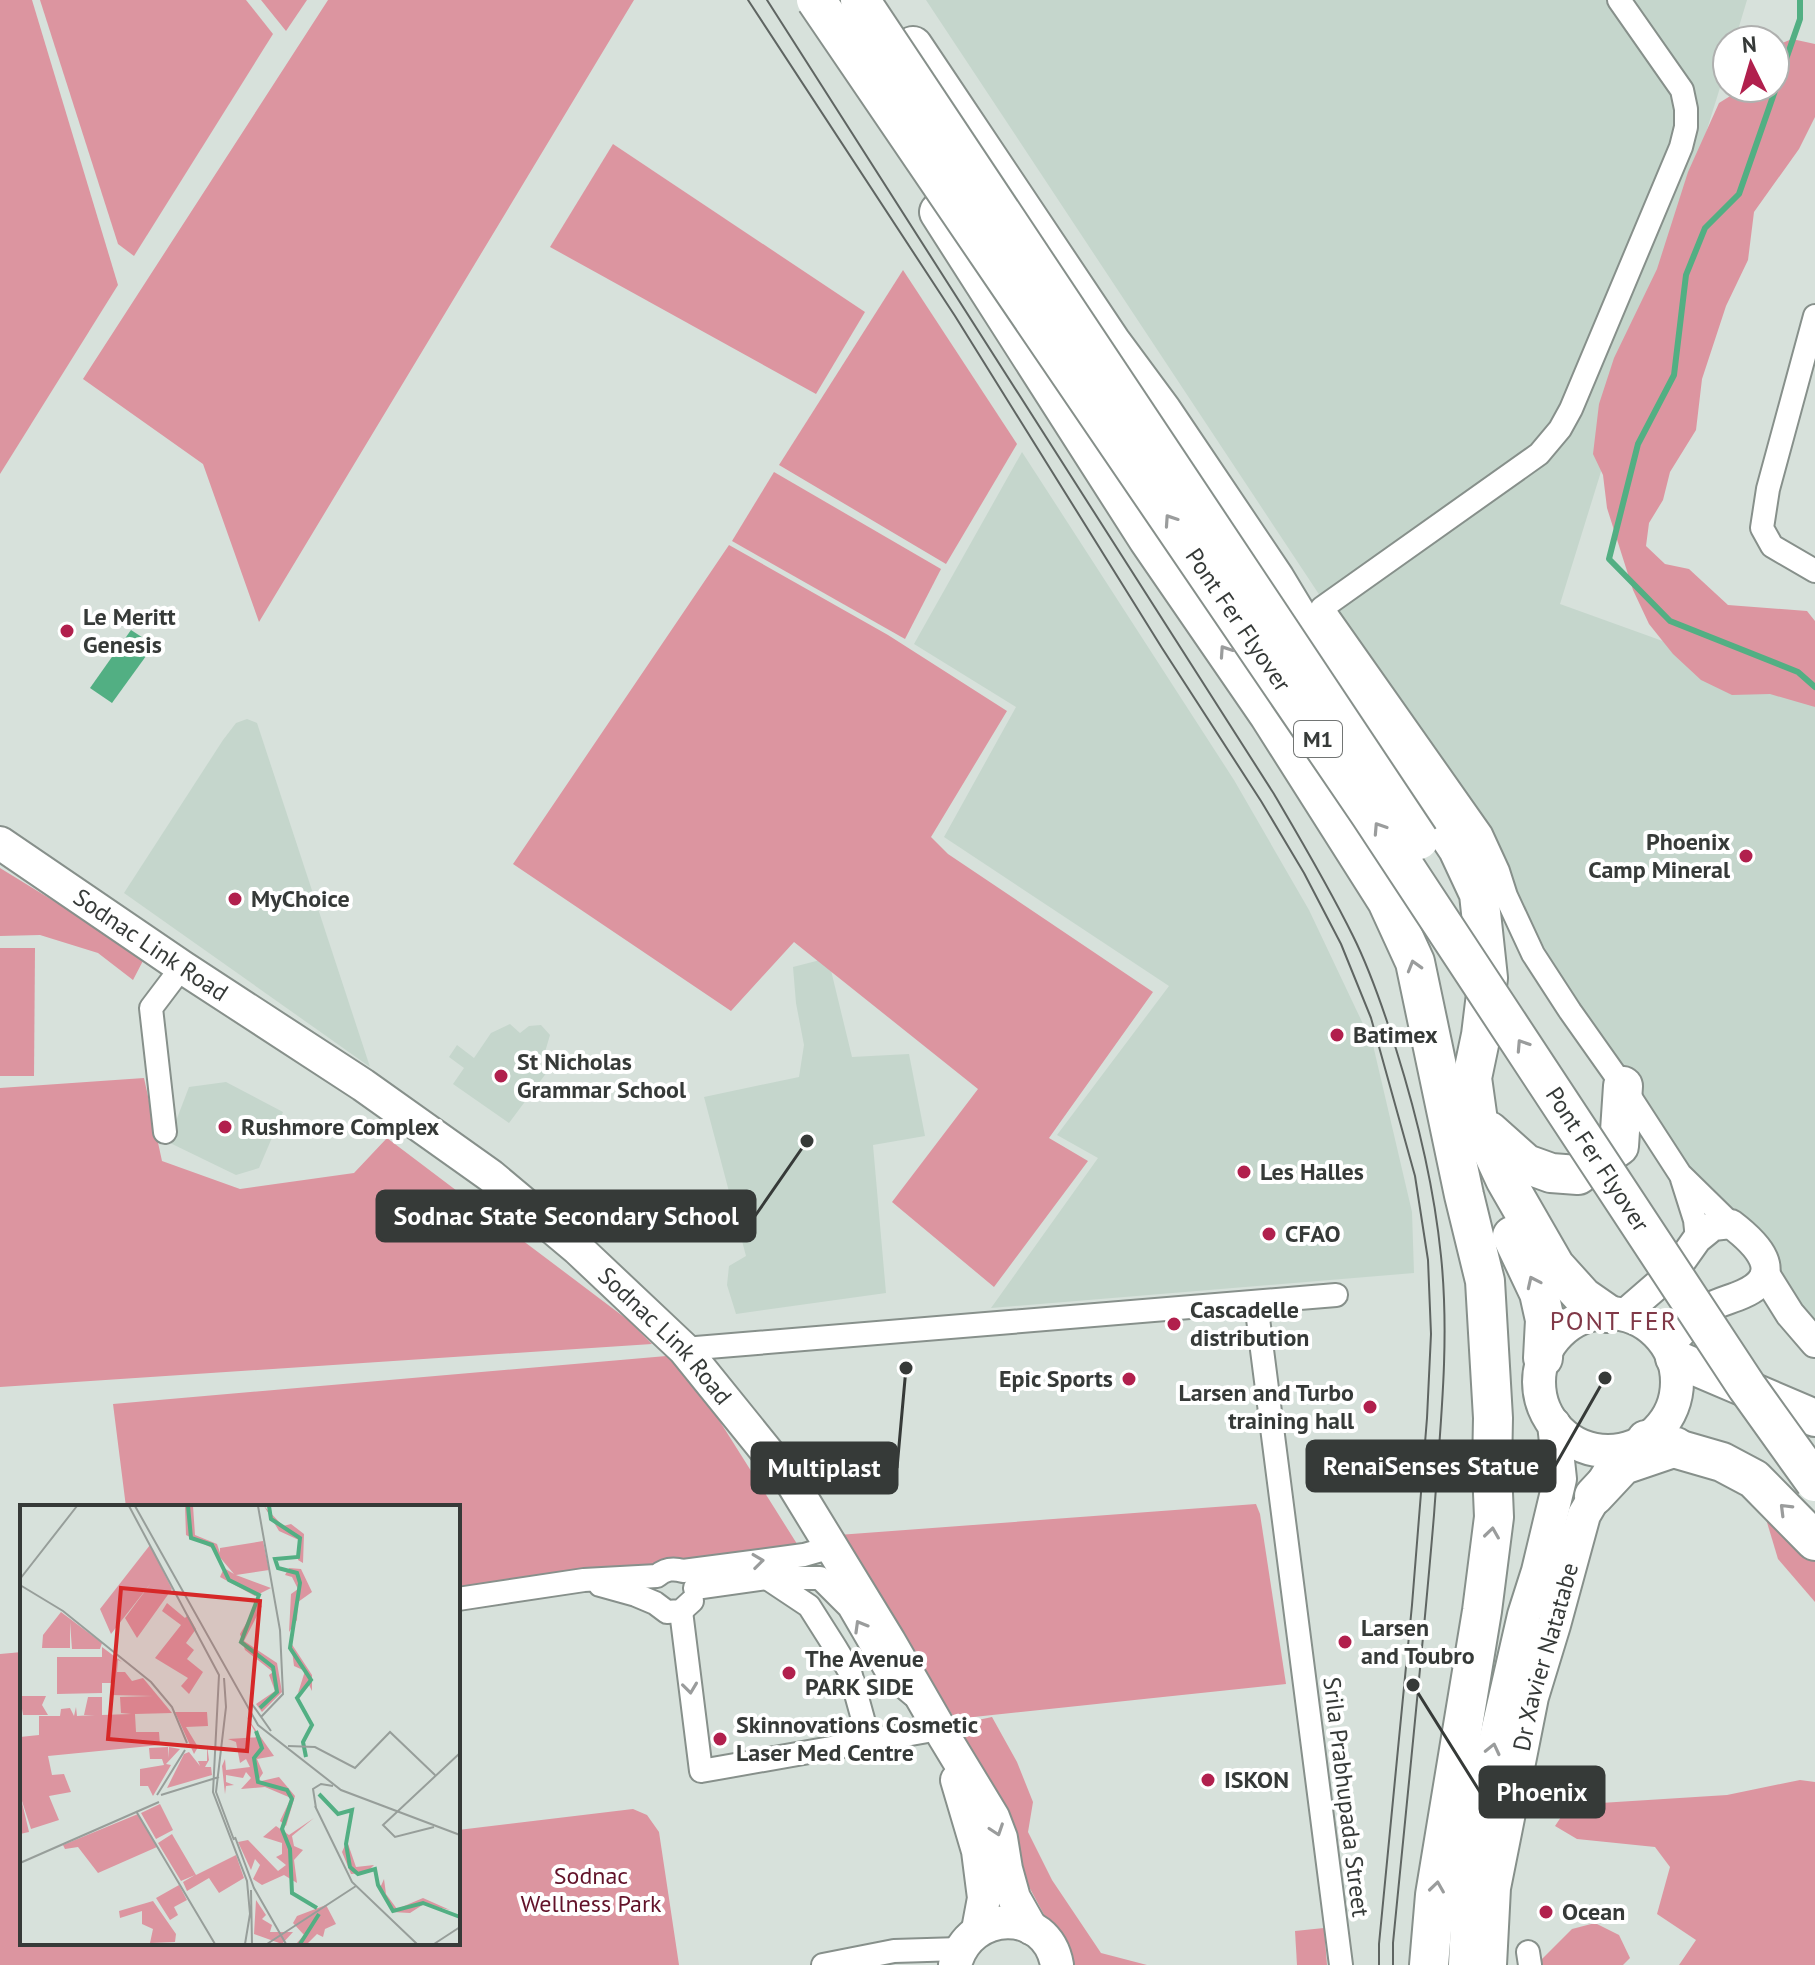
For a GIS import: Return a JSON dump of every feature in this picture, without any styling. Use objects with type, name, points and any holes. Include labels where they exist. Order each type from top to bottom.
[{"type":"highway","points":[[798,0],[847,69],[1148,539],[1269,715],[1387,901],[1415,962],[1485,1281],[1493,1418],[1494,1517],[1482,1611],[1435,1895],[1429,1965]]},
{"type":"highway","name":"Pont Fer Flyover","points":[[816,0],[1370,814],[1747,1387],[1815,1482]]},
{"type":"highway","name":"Pont Fer Flyover","points":[[860,0],[1815,1441]]},
{"type":"highway","points":[[883,0],[1102,329],[1162,411],[1275,579],[1307,632],[1375,724],[1458,849],[1479,894],[1488,978],[1472,1078],[1478,1121],[1505,1179],[1555,1266],[1583,1297],[1615,1313]]},
{"type":"highway","points":[[1432,1041],[1479,1173],[1539,1293],[1545,1320],[1543,1358]]},
{"type":"highway","points":[[1478,1121],[1526,1164],[1551,1173],[1578,1175],[1619,1146],[1623,1086]]},
{"type":"highway","points":[[1594,1496],[1623,1465],[1649,1445],[1722,1462],[1754,1479],[1815,1541]]},
{"type":"main road","name":"Sodnac Link Road","points":[[0,843],[363,1085],[491,1176],[578,1249],[684,1349],[793,1484],[832,1547],[993,1817],[1001,1838],[1014,1898],[1031,1928],[1051,1946],[1057,1965]]},
{"type":"main road","points":[[1615,1313],[1645,1323],[1662,1338],[1671,1353],[1678,1381],[1674,1404],[1649,1445],[1601,1451],[1579,1445],[1560,1432],[1546,1413],[1539,1392],[1539,1369],[1543,1358],[1561,1330],[1580,1318],[1615,1313]]},
{"type":"main road","points":[[1671,1353],[1815,1418]]},
{"type":"main road","points":[[1484,1961],[1468,1901],[1483,1794],[1524,1615],[1560,1479],[1554,1424]]},
{"type":"main road","name":"Dr Xavier Natatabe","points":[[1484,1961],[1494,1888],[1532,1697],[1584,1515],[1594,1496],[1649,1445]]},
{"type":"main road","name":"Sodnac Link Road","points":[[937,1724],[978,1851],[984,1898],[964,1948]]},
{"type":"main road","points":[[964,1948],[991,1924],[1018,1923],[1031,1928]]},
{"type":"street","points":[[1619,0],[1682,90],[1686,127],[1681,147],[1571,409],[1560,429],[1539,454],[1322,608],[1481,834],[1533,954],[1680,1174],[1760,1250],[1765,1262],[1756,1283],[1707,1308],[1671,1353]]},
{"type":"street","points":[[1815,316],[1768,489],[1762,528],[1772,546],[1815,571]]},
{"type":"street","points":[[165,1132],[151,1008],[182,967]]},
{"type":"street","points":[[1680,1174],[1695,1220],[1697,1239]]},
{"type":"street","points":[[1615,1313],[1668,1276],[1697,1239],[1713,1226],[1731,1224]]},
{"type":"street","points":[[1756,1283],[1770,1300],[1790,1314],[1815,1343]]},
{"type":"street","points":[[684,1349],[1336,1295]]},
{"type":"street","name":"Srila Prabhupada Street","points":[[1256,1303],[1341,1965]]},
{"type":"street","points":[[806,1578],[832,1547]]},
{"type":"street","points":[[689,1580],[832,1547]]},
{"type":"street","points":[[460,1599],[584,1580],[657,1576],[669,1569],[689,1580],[820,1578],[849,1607],[888,1674],[937,1724]]},
{"type":"street","points":[[655,1603],[651,1589],[657,1576]]},
{"type":"street","points":[[767,1578],[809,1606],[835,1647],[850,1672],[869,1741]]},
{"type":"street","points":[[584,1580],[636,1595],[667,1612],[681,1611],[692,1602],[689,1580]]},
{"type":"street","points":[[681,1611],[701,1771],[869,1741],[937,1724]]},
{"type":"street","points":[[823,1965],[894,1951],[964,1948]]},
{"type":"street","points":[[872,1955],[914,1965]]},
{"type":"shaded area","points":[[926,0],[1747,0],[1740,24],[1711,24],[1711,104],[1715,104],[1560,604],[1757,675],[1815,707],[1815,1319],[1674,1180],[1502,871]]},
{"type":"shaded area","points":[[1022,452],[1234,780],[1309,910],[1373,1045],[1412,1212],[1414,1273],[991,1308],[1098,1158],[1057,1135],[1169,986],[944,837],[1016,707],[914,644]]},
{"type":"shaded area","points":[[131,630],[154,645],[112,703],[90,688]]},
{"type":"shaded area","points":[[247,719],[257,723],[370,1067],[124,893],[223,740],[236,723]]},
{"type":"shaded area","points":[[828,958],[852,1057],[909,1054],[925,1136],[873,1145],[886,1293],[736,1314],[727,1285],[729,1266],[746,1256],[704,1097],[799,1077],[804,1045],[793,967]]},
{"type":"shaded area","name":"St Nicholas Grammar School","points":[[510,1024],[520,1033],[529,1026],[541,1025],[550,1035],[545,1052],[556,1060],[509,1123],[453,1084],[464,1068],[449,1057],[457,1045],[474,1058],[491,1033]]},
{"type":"shaded area","name":"Rushmore Complex","points":[[226,1082],[283,1112],[259,1168],[236,1175],[168,1142],[189,1087]]},
{"type":"green space","points":[[0,0],[32,0],[118,285],[0,474]]},
{"type":"green space","points":[[40,0],[246,0],[273,34],[134,256],[118,244]]},
{"type":"green space","points":[[261,0],[307,0],[286,31]]},
{"type":"green space","points":[[328,0],[634,0],[259,622],[203,464],[83,379]]},
{"type":"green space","points":[[1791,39],[1815,44],[1815,117],[1799,149],[1754,212],[1748,260],[1726,306],[1702,379],[1696,430],[1670,472],[1663,500],[1649,523],[1646,546],[1665,564],[1689,569],[1728,605],[1807,611],[1815,621],[1815,707],[1770,694],[1732,695],[1701,680],[1673,654],[1649,624],[1633,590],[1607,508],[1603,475],[1593,454],[1599,404],[1614,358],[1657,269],[1688,172],[1719,104],[1791,104]]},
{"type":"green space","points":[[613,144],[865,312],[816,394],[550,247]]},
{"type":"green space","points":[[903,270],[1017,444],[946,564],[779,465]]},
{"type":"green space","points":[[774,472],[941,569],[905,639],[732,541]]},
{"type":"green space","points":[[729,545],[888,635],[1007,711],[931,837],[948,854],[1153,992],[1049,1138],[1088,1161],[994,1287],[892,1202],[978,1089],[794,942],[731,1011],[513,864]]},
{"type":"green space","points":[[0,868],[145,957],[133,980],[98,953],[40,935],[0,936]]},
{"type":"green space","points":[[0,948],[35,948],[34,1076],[0,1076]]},
{"type":"green space","points":[[144,1078],[162,1161],[240,1189],[354,1173],[387,1138],[628,1320],[652,1344],[0,1387],[0,1088]]},
{"type":"green space","points":[[678,1355],[804,1555],[460,1587],[460,1505],[126,1505],[113,1404]]},
{"type":"green space","points":[[1256,1504],[1286,1684],[955,1719],[838,1535]]},
{"type":"green space","points":[[1766,1519],[1792,1531],[1815,1558],[1815,1602],[1778,1559]]},
{"type":"green space","name":"Sodnac Wellness Park","points":[[20,1652],[20,1945],[460,1945],[460,1830],[633,1809],[647,1815],[659,1832],[679,1965],[0,1965],[0,1654]]},
{"type":"green space","points":[[992,1717],[1017,1762],[1033,1802],[1028,1832],[1052,1880],[1101,1953],[1147,1965],[1071,1965],[1027,1883],[1004,1822],[950,1726]]},
{"type":"green space","points":[[1800,1780],[1815,1782],[1815,1965],[1679,1965],[1696,1940],[1657,1914],[1670,1867],[1655,1847],[1577,1839],[1555,1826],[1569,1805],[1727,1795]]},
{"type":"green space","points":[[1595,1923],[1619,1935],[1630,1958],[1623,1965],[1542,1965],[1541,1960],[1572,1929]]},
{"type":"green space","points":[[1324,1928],[1327,1965],[1297,1965],[1295,1931]]},
{"type":"waterway","points":[[1800,0],[1800,19],[1739,194],[1705,228],[1686,275],[1674,375],[1638,444],[1609,559],[1670,621],[1798,672],[1815,687]]},
{"type":"tram line","points":[[748,0],[955,316],[1261,801],[1341,944],[1371,1018],[1415,1176],[1428,1260],[1431,1334],[1412,1605],[1379,1965]]},
{"type":"tram line","points":[[767,0],[1274,794],[1360,950],[1396,1049],[1418,1125],[1434,1204],[1445,1321],[1434,1515],[1393,1965]]},
{"type":"place","name":"Le Meritt Genesis","points":[[67,631]]},
{"type":"place","name":"Phoenix Camp Mineral","points":[[1746,856]]},
{"type":"place","name":"MyChoice","points":[[235,899]]},
{"type":"place","name":"Batimex","points":[[1337,1035]]},
{"type":"place","name":"St Nicholas Grammar School","points":[[501,1076]]},
{"type":"place","name":"Rushmore Complex","points":[[225,1127]]},
{"type":"place","name":"Sodnac State Secondary School","points":[[807,1141]]},
{"type":"place","name":"Les Halles","points":[[1244,1172]]},
{"type":"place","name":"CFAO","points":[[1269,1234]]},
{"type":"place","name":"Cascadelle distribution","points":[[1174,1324]]},
{"type":"place","name":"Multiplast","points":[[906,1368]]},
{"type":"place","name":"RenaiSenses Statue","points":[[1605,1378]]},
{"type":"place","name":"Epic Sports","points":[[1129,1379]]},
{"type":"place","name":"Larsen and Turbo training hall","points":[[1370,1407]]},
{"type":"place","name":"Larsen and Toubro","points":[[1345,1642]]},
{"type":"place","name":"The Avenue PARK SIDE","points":[[789,1673]]},
{"type":"place","name":"Phoenix","points":[[1413,1685]]},
{"type":"place","name":"Skinnovations Cosmetic Laser Med Centre","points":[[720,1739]]},
{"type":"place","name":"ISKON","points":[[1208,1780]]},
{"type":"place","name":"Ocean","points":[[1546,1912]]},
{"type":"district","name":"PONT FER","points":[[1614,1321]]}]
